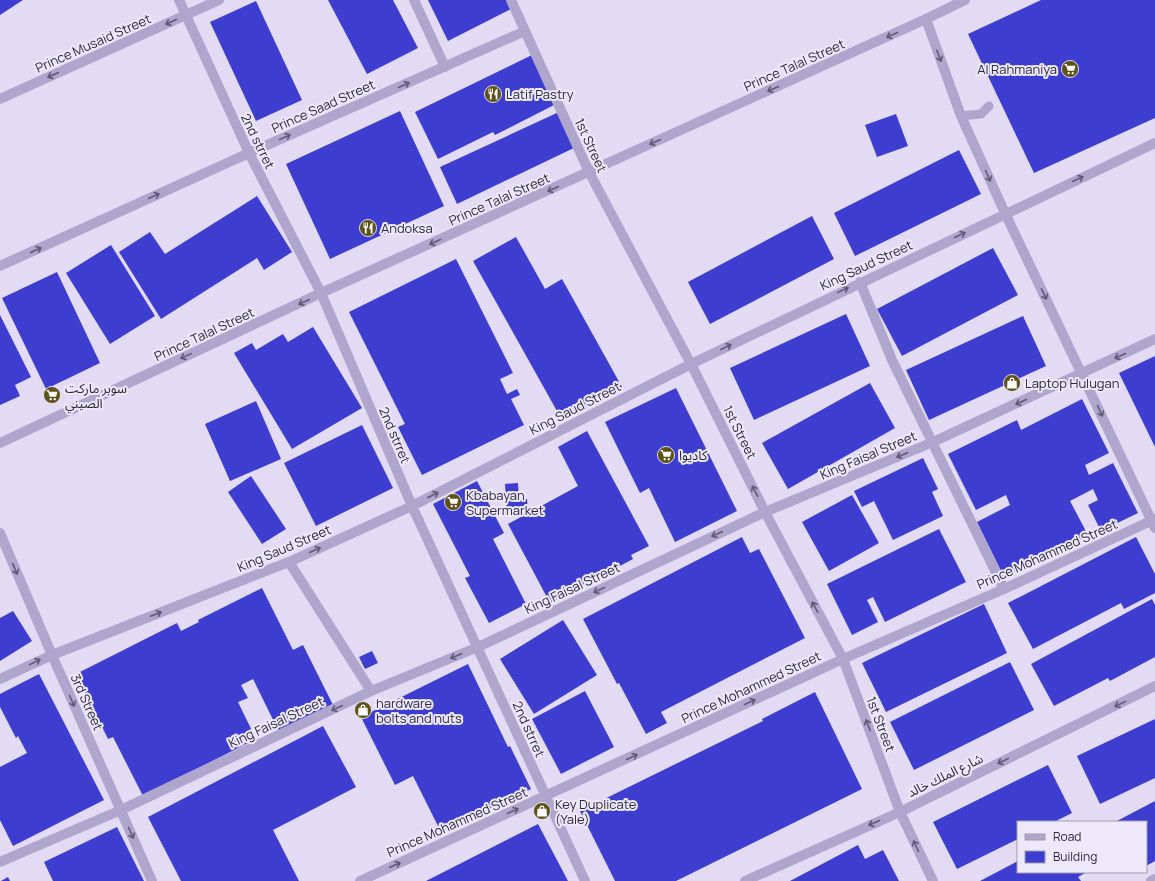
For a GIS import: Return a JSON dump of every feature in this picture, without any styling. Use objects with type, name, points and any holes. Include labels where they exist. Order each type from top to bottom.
[{"type":"street","name":"2nd strret","points":[[179,0],[185,16],[249,153],[321,293],[412,506],[585,881]]},
{"type":"street","name":"Prince Musaid Street","points":[[0,99],[219,0]]},
{"type":"street","points":[[414,0],[445,67]]},
{"type":"street","name":"1st Street","points":[[511,0],[589,172],[691,364],[765,512],[842,659],[900,812],[933,881]]},
{"type":"street","name":"Prince Talal Street","points":[[0,443],[321,293],[965,0]]},
{"type":"street","points":[[926,19],[961,116],[1005,213],[1154,523]]},
{"type":"street","name":"Prince Saad Street","points":[[0,266],[249,153],[525,32]]},
{"type":"street","name":"King Saud Street","points":[[0,679],[52,654],[290,562],[412,506],[691,364],[860,282],[1155,143]]},
{"type":"street","points":[[860,282],[892,360],[1004,588]]},
{"type":"street","name":"King Faisal Street","points":[[0,862],[121,810],[371,691],[478,647],[765,512],[933,442],[1155,339]]},
{"type":"street","name":"Prince Mohammed Street","points":[[360,881],[842,659],[1154,523]]},
{"type":"street","name":"3rd Street","points":[[0,533],[152,881]]},
{"type":"street","points":[[290,562],[371,691]]},
{"type":"street","name":"شارع الملك خالد","points":[[745,881],[900,812],[1155,686]]},
{"type":"street","points":[[1151,881],[1155,879]]},
{"type":"lane","points":[[961,116],[981,114],[989,106]]},
{"type":"building","points":[[0,0],[23,0],[0,15]]},
{"type":"building","points":[[328,0],[393,0],[418,48],[367,74]]},
{"type":"building","points":[[428,0],[511,0],[515,7],[448,41]]},
{"type":"building","name":"Al Rahmaniya","points":[[1041,0],[1155,0],[1155,118],[1034,173],[968,34]]},
{"type":"building","points":[[256,1],[302,100],[256,121],[210,22]]},
{"type":"building","points":[[534,54],[558,103],[495,135],[493,132],[438,159],[415,112]]},
{"type":"building","points":[[400,111],[444,206],[330,259],[286,164]]},
{"type":"building","points":[[559,112],[576,147],[457,204],[440,167]]},
{"type":"building","points":[[896,114],[908,146],[877,157],[865,125]]},
{"type":"building","points":[[959,150],[981,194],[855,256],[834,213]]},
{"type":"building","points":[[257,196],[292,252],[264,270],[257,258],[161,319],[119,252],[150,232],[165,254]]},
{"type":"building","points":[[812,216],[834,259],[710,324],[688,282]]},
{"type":"building","points":[[516,237],[545,289],[562,279],[622,387],[562,420],[473,261]]},
{"type":"building","points":[[111,245],[155,316],[110,344],[66,273]]},
{"type":"building","points":[[993,248],[1018,295],[902,356],[877,309]]},
{"type":"building","points":[[456,259],[513,373],[500,379],[507,394],[517,389],[520,395],[511,399],[524,425],[422,475],[398,427],[405,424],[349,312]]},
{"type":"building","points":[[57,272],[100,363],[46,389],[2,298]]},
{"type":"building","points":[[846,314],[870,366],[754,420],[730,368]]},
{"type":"building","points":[[0,315],[31,377],[15,385],[20,396],[0,405]]},
{"type":"building","points":[[1023,316],[1046,366],[929,420],[906,370]]},
{"type":"building","points":[[313,327],[362,408],[292,449],[234,353],[252,343],[256,350],[283,334],[288,342]]},
{"type":"building","points":[[1155,356],[1155,447],[1119,373]]},
{"type":"building","points":[[870,383],[895,428],[788,489],[762,443]]},
{"type":"building","name":"كاديوا","points":[[676,388],[737,511],[675,542],[649,488],[640,493],[605,422]]},
{"type":"building","points":[[1082,399],[1109,453],[1085,465],[1089,475],[1113,463],[1138,513],[1101,531],[1088,505],[1098,500],[1093,489],[1070,501],[1088,535],[1004,577],[977,522],[1010,505],[1006,495],[976,510],[948,454],[1017,420],[1021,430]]},
{"type":"building","points":[[256,401],[281,459],[230,481],[205,424]]},
{"type":"building","points":[[362,425],[393,488],[316,526],[284,463]]},
{"type":"building","points":[[587,431],[649,546],[631,555],[633,559],[550,603],[508,524],[578,486],[558,447]]},
{"type":"building","points":[[923,458],[938,489],[932,492],[943,516],[893,540],[874,501],[862,507],[854,491]]},
{"type":"building","points":[[251,476],[286,529],[262,544],[228,492]]},
{"type":"building","points":[[477,481],[504,533],[493,539],[526,604],[489,623],[465,578],[470,576],[433,504]]},
{"type":"building","points":[[518,483],[519,500],[527,499],[528,511],[507,513],[505,484]]},
{"type":"building","points":[[852,495],[879,543],[829,571],[802,522]]},
{"type":"building","points":[[939,529],[966,582],[885,622],[873,597],[867,600],[878,622],[852,635],[827,584]]},
{"type":"building","points":[[742,537],[750,553],[759,549],[805,638],[661,712],[667,723],[646,734],[619,683],[617,684],[583,619]]},
{"type":"building","points":[[1136,537],[1155,574],[1155,593],[1124,609],[1121,603],[1033,649],[1008,603]]},
{"type":"building","points":[[262,588],[293,650],[303,645],[333,705],[279,732],[253,679],[241,685],[248,698],[238,702],[256,739],[143,796],[113,737],[108,739],[76,674],[177,623],[181,631],[199,622],[198,620]]},
{"type":"building","points":[[1152,599],[1155,605],[1155,657],[1110,681],[1108,678],[1054,706],[1031,664]]},
{"type":"building","points":[[984,604],[1007,653],[886,712],[862,663]]},
{"type":"building","points":[[13,611],[32,641],[0,661],[0,618]]},
{"type":"building","points":[[563,620],[597,675],[534,714],[500,659]]},
{"type":"building","points":[[372,651],[378,663],[365,669],[359,657]]},
{"type":"building","points":[[1010,662],[1034,710],[914,770],[890,722]]},
{"type":"building","points":[[468,664],[508,747],[510,746],[531,789],[441,832],[413,776],[395,785],[361,717]]},
{"type":"building","points":[[39,674],[104,800],[13,846],[0,820],[0,767],[27,753],[18,736],[16,738],[0,707],[0,694]]},
{"type":"building","points":[[585,691],[614,747],[561,774],[532,719]]},
{"type":"building","points":[[815,692],[862,789],[676,881],[615,881],[580,811],[763,721],[762,719]]},
{"type":"building","points":[[1155,719],[1155,778],[1100,804],[1077,756]]},
{"type":"building","points":[[323,726],[356,787],[273,830],[299,881],[181,881],[148,817]]},
{"type":"building","points":[[1048,765],[1072,813],[1056,821],[1017,821],[1017,839],[957,869],[933,822]]},
{"type":"building","points":[[1155,801],[1155,861],[1147,865],[1147,821],[1117,821]]},
{"type":"building","points":[[538,824],[568,881],[426,881]]},
{"type":"building","points":[[117,827],[144,881],[53,881],[44,862]]},
{"type":"building","points":[[858,845],[865,859],[883,850],[899,881],[790,881]]},
{"type":"building","points":[[1017,862],[1017,873],[1085,873],[1078,877],[1081,881],[980,881]]},
{"type":"building","points":[[8,877],[10,881],[1,881]]},
{"type":"place","name":"Al Rahmaniya","points":[[1070,69]]},
{"type":"place","name":"Latif Pastry","points":[[493,94]]},
{"type":"place","name":"Andoksa","points":[[368,228]]},
{"type":"place","name":"Laptop Hulugan","points":[[1012,383]]},
{"type":"place","name":"سوبر ماركت الصيني","points":[[52,395]]},
{"type":"place","name":"كاديوا","points":[[666,455]]},
{"type":"place","name":"Kbabayan Supermarket","points":[[453,502]]},
{"type":"place","name":"hardware bolts and nuts","points":[[363,710]]},
{"type":"place","name":"Key Duplicate (Yale)","points":[[542,811]]}]
